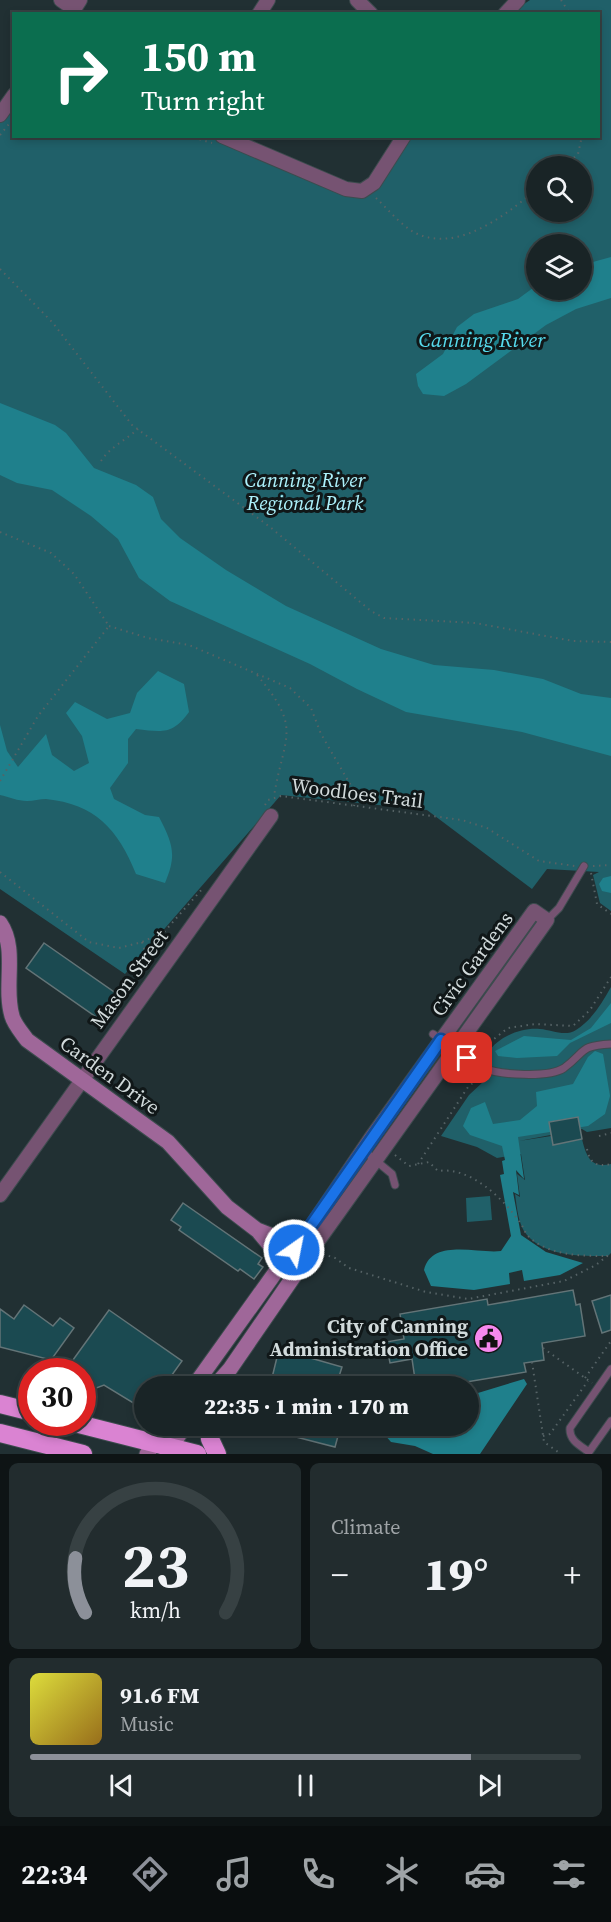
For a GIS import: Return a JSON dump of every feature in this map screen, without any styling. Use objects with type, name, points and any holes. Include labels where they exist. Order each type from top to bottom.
[{"type":"highway","points":[[0,1404],[18,1408]]},
{"type":"highway","points":[[96,1430],[160,1450],[197,1454]]},
{"type":"highway","points":[[0,1433],[83,1454]]},
{"type":"highway","points":[[210,1436],[217,1454]]},
{"type":"street","points":[[61,0],[75,8]]},
{"type":"street","points":[[357,0],[369,12]]},
{"type":"street","points":[[506,12],[518,0]]},
{"type":"street","points":[[0,115],[12,98]]},
{"type":"street","points":[[227,138],[345,189],[362,191],[374,183],[403,138]]},
{"type":"street","name":"Mason Street","points":[[0,1195],[150,983],[267,812]]},
{"type":"street","name":"Civic Gardens","points":[[281,1261],[296,1255],[313,1248],[547,920],[534,911],[437,1037],[296,1255]]},
{"type":"street","name":"Carden Drive","points":[[0,923],[5,930],[9,948],[8,990],[12,1017],[27,1040],[168,1142],[210,1191],[257,1230],[281,1261]]},
{"type":"street","name":"Carden Drive","points":[[257,1230],[275,1237],[296,1255]]},
{"type":"street","points":[[223,1376],[294,1276],[296,1255]]},
{"type":"street","points":[[201,1376],[278,1271],[281,1261]]},
{"type":"street","points":[[224,1344],[240,1355]]},
{"type":"street","points":[[160,1450],[173,1436]]},
{"type":"lane","points":[[547,920],[559,908],[587,866]]},
{"type":"lane","points":[[437,1037],[483,1068],[522,1074],[547,1074],[563,1068],[584,1048],[611,1044]]},
{"type":"lane","points":[[363,1150],[392,1174],[395,1185]]},
{"type":"lane","points":[[611,1369],[570,1428],[572,1439],[590,1453],[611,1421]]},
{"type":"path","points":[[0,135],[12,119]]},
{"type":"path","points":[[576,156],[582,138]]},
{"type":"path","points":[[376,198],[404,224],[423,236],[452,238],[481,228],[526,198]]},
{"type":"path","points":[[0,269],[53,323],[132,425],[270,527],[371,611],[384,618],[475,623],[573,641],[611,642]]},
{"type":"path","points":[[101,460],[112,447],[124,442],[138,429]]},
{"type":"path","points":[[0,532],[51,553],[74,574],[109,626],[148,638],[189,645],[291,688],[311,708],[321,734],[357,796],[354,806]]},
{"type":"path","points":[[0,780],[38,716],[109,626]]},
{"type":"path","points":[[255,672],[283,710],[287,730],[286,750],[279,768],[273,797]]},
{"type":"path","name":"Woodloes Trail","points":[[267,812],[268,800],[273,797],[462,820],[487,828],[539,861],[587,866],[611,865]]},
{"type":"path","points":[[587,866],[597,904],[611,914]]},
{"type":"path","points":[[0,872],[89,942],[119,948],[142,942],[164,932],[210,880]]},
{"type":"path","points":[[142,942],[147,958],[144,978],[150,983]]},
{"type":"path","points":[[418,1164],[468,1087],[482,1076],[485,1046],[508,1028],[535,1024],[573,1026],[590,1010],[611,977]]},
{"type":"path","points":[[599,1136],[611,1133]]},
{"type":"path","points":[[385,1148],[409,1166],[429,1162],[438,1171],[459,1171],[478,1181],[521,1224],[527,1235],[550,1249],[568,1255],[610,1255]]},
{"type":"path","points":[[587,1149],[591,1162],[597,1166],[611,1164]]},
{"type":"path","points":[[319,1253],[335,1258],[349,1268],[426,1292],[468,1299],[564,1281],[596,1265],[610,1255]]},
{"type":"path","points":[[585,1378],[611,1341]]},
{"type":"path","points":[[543,1348],[598,1387]]},
{"type":"path","points":[[532,1362],[544,1442],[561,1454]]},
{"type":"path","points":[[543,1436],[550,1434],[589,1380]]},
{"type":"green space","name":"Canning River Regional Park","points":[[530,0],[611,0],[611,911],[600,903],[593,875],[599,872],[547,869],[532,889],[427,810],[281,795],[125,974],[0,889],[0,112],[12,95],[12,138],[214,138],[366,194],[404,138],[600,138],[600,12],[512,12]]},
{"type":"green space","points":[[611,987],[611,1128],[587,1132],[582,1129],[519,1141],[551,1136],[553,1145],[582,1139],[590,1160],[599,1165],[611,1164],[611,1253],[608,1256],[565,1254],[544,1248],[527,1235],[522,1226],[515,1194],[520,1197],[517,1174],[525,1180],[521,1154],[497,1158],[477,1147],[441,1136],[469,1095],[484,1081],[487,1056],[497,1042],[518,1031],[533,1029],[572,1032],[592,1016]]},
{"type":"green space","points":[[490,1196],[492,1220],[467,1222],[466,1198]]},
{"type":"water","name":"Canning River","points":[[611,257],[611,298],[576,309],[546,325],[466,384],[444,396],[423,394],[418,386],[416,374],[443,354],[457,327],[474,314],[518,299],[526,293],[526,300],[592,300],[592,262]]},
{"type":"water","points":[[0,403],[55,425],[66,433],[94,468],[136,485],[153,497],[161,519],[180,538],[226,570],[286,606],[381,649],[434,665],[494,670],[543,679],[581,694],[611,698],[611,756],[522,732],[406,712],[310,664],[170,601],[139,578],[118,539],[91,516],[52,490],[17,483],[0,475]]},
{"type":"water","points":[[158,671],[184,684],[189,712],[177,725],[166,730],[136,729],[128,739],[128,763],[110,788],[114,799],[145,815],[159,817],[172,850],[171,865],[165,883],[136,874],[113,832],[91,813],[78,806],[46,799],[24,801],[0,795],[0,725],[7,751],[18,767],[46,734],[52,755],[74,771],[89,763],[82,736],[66,713],[75,702],[107,719],[130,713],[137,693]]},
{"type":"water","points":[[611,876],[611,893],[602,891],[599,884],[603,878]]},
{"type":"water","points":[[611,1003],[611,1023],[570,1043],[557,1056],[517,1058],[498,1056],[495,1051],[524,1036],[571,1040],[591,1028]]},
{"type":"water","points":[[595,1051],[603,1054],[610,1096],[605,1114],[588,1126],[518,1137],[524,1179],[516,1170],[519,1195],[513,1192],[521,1235],[546,1252],[583,1263],[560,1275],[524,1281],[522,1270],[509,1273],[510,1284],[474,1290],[431,1286],[424,1270],[429,1260],[436,1254],[457,1250],[501,1251],[511,1236],[500,1175],[504,1174],[502,1161],[505,1160],[502,1146],[470,1135],[463,1126],[471,1108],[485,1102],[493,1124],[520,1120],[537,1106],[536,1092],[573,1084],[588,1057]]},
{"type":"water","points":[[524,1379],[527,1384],[480,1454],[433,1454],[415,1446],[391,1442],[386,1436],[479,1436],[479,1393]]},
{"type":"building","points":[[44,943],[117,994],[99,1019],[26,968]]},
{"type":"building","points":[[578,1117],[582,1139],[553,1145],[549,1122]]},
{"type":"building","points":[[183,1203],[262,1258],[258,1264],[263,1267],[254,1279],[240,1269],[238,1271],[179,1230],[181,1227],[171,1220]]},
{"type":"building","name":"City of Canning Administration Office","points":[[573,1290],[576,1305],[580,1304],[585,1336],[542,1343],[544,1360],[524,1363],[526,1372],[479,1380],[479,1376],[415,1376],[412,1359],[390,1363],[386,1342],[404,1339],[400,1314],[487,1299],[488,1305]]},
{"type":"building","points":[[611,1295],[611,1330],[602,1333],[592,1301]]},
{"type":"building","points":[[24,1305],[53,1326],[60,1318],[74,1328],[52,1358],[43,1358],[0,1347],[0,1309],[14,1319]]},
{"type":"building","points":[[109,1310],[182,1361],[171,1376],[134,1376],[134,1403],[104,1385],[96,1388],[96,1358],[74,1358]]},
{"type":"building","points":[[279,1349],[342,1367],[339,1376],[272,1376]]},
{"type":"building","points":[[292,1436],[338,1436],[335,1447]]},
{"type":"place","name":"City of Canning Administration Office","points":[[489,1338]]},
{"type":"route","points":[[294,1250],[441,1040],[467,1058]]}]
